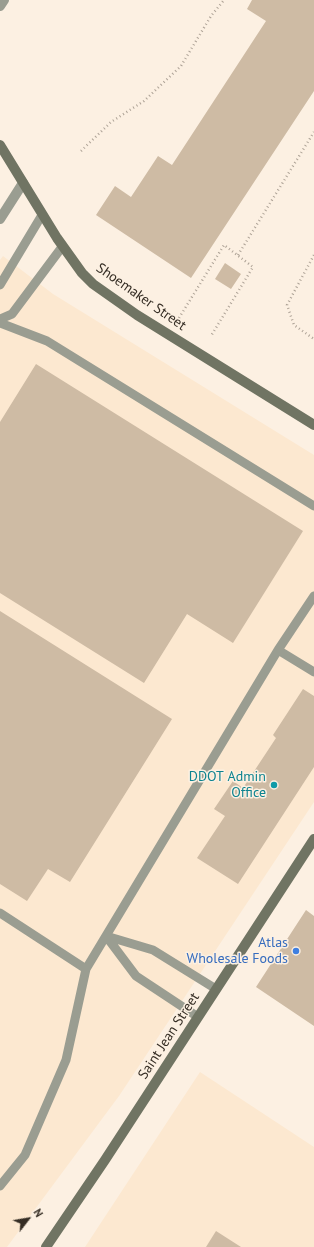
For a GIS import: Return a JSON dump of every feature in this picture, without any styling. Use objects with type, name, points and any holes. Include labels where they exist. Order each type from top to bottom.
[{"type":"street","points":[[0,6],[4,0]]},
{"type":"street","name":"Shoemaker Street","points":[[0,145],[62,247],[82,273],[93,284],[137,315],[314,425]]},
{"type":"street","points":[[0,219],[23,183]]},
{"type":"street","name":"Saint Jean Street","points":[[46,1247],[314,839]]},
{"type":"lane","points":[[0,285],[42,215]]},
{"type":"lane","points":[[0,319],[12,314],[62,247]]},
{"type":"lane","points":[[0,323],[47,341],[314,506]]},
{"type":"lane","points":[[0,1186],[25,1155],[66,1060],[86,969],[278,650],[314,596]]},
{"type":"lane","points":[[278,650],[314,672]]},
{"type":"lane","points":[[0,913],[86,969]]},
{"type":"lane","points":[[106,936],[153,950],[216,989]]},
{"type":"lane","points":[[106,936],[136,976],[198,1017]]},
{"type":"path","points":[[81,151],[111,122],[144,101],[181,66],[211,16],[224,0]]},
{"type":"path","points":[[238,255],[314,132]]},
{"type":"path","points":[[179,318],[224,245],[253,267],[211,336]]},
{"type":"path","points":[[314,254],[287,305],[294,324],[314,339]]},
{"type":"shaded area","points":[[3,256],[53,294],[314,455],[314,802],[119,1096],[7,1247],[0,1247],[0,260]]},
{"type":"shaded area","points":[[200,1072],[314,1147],[314,1247],[85,1247]]},
{"type":"building","points":[[252,0],[314,0],[314,91],[191,278],[96,215],[115,186],[131,197],[158,156],[172,165],[266,21],[247,9]]},
{"type":"building","points":[[225,263],[241,274],[231,289],[215,279]]},
{"type":"building","points":[[36,364],[303,531],[233,643],[187,614],[144,683],[0,593],[0,422]]},
{"type":"building","points":[[0,611],[172,719],[70,882],[48,869],[27,901],[0,884]]},
{"type":"building","name":"DDOT Admin Office","points":[[303,689],[314,696],[314,767],[238,884],[197,858],[225,816],[214,809],[233,781],[243,788],[276,738],[273,735]]},
{"type":"building","name":"Atlas Wholesale Foods","points":[[306,910],[314,916],[314,1026],[256,987]]},
{"type":"building","points":[[216,1231],[241,1247],[206,1247]]},
{"type":"place","name":"DDOT Admin Office","points":[[274,785]]},
{"type":"place","name":"Atlas Wholesale Foods","points":[[296,951]]}]
